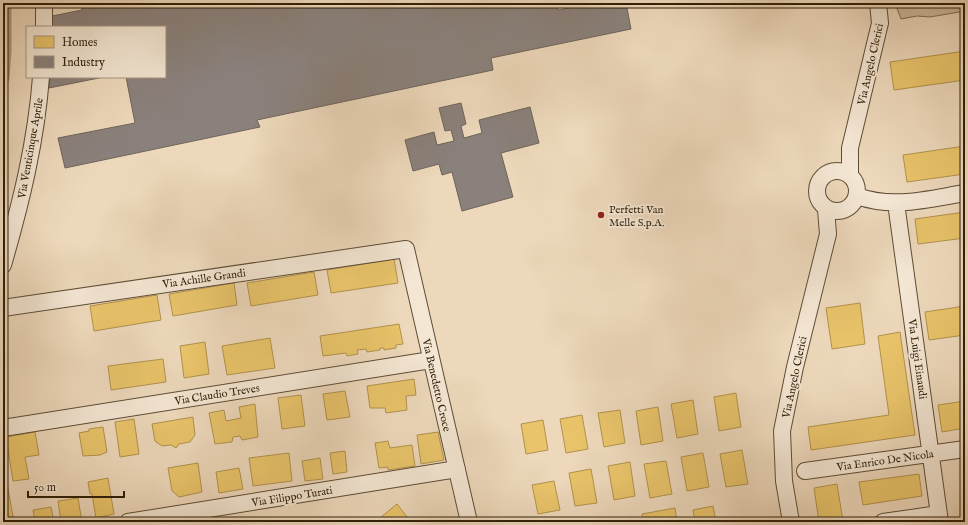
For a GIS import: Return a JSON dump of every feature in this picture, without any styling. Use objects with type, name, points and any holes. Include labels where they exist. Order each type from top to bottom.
[{"type":"street","points":[[44,3],[44,26]]},
{"type":"street","name":"Via Angelo Clerici","points":[[843,173],[880,23],[878,3]]},
{"type":"street","name":"Via Venticinque Aprile","points":[[3,265],[24,189],[36,124],[41,78]]},
{"type":"street","points":[[843,173],[856,185],[857,196],[851,206],[834,210],[818,200],[817,188],[823,176],[843,173]]},
{"type":"street","points":[[857,196],[878,202],[896,203],[965,194]]},
{"type":"street","name":"Via Luigi Einaudi","points":[[883,522],[940,518],[896,203]]},
{"type":"street","name":"Via Angelo Clerici","points":[[791,522],[784,481],[782,430],[795,367],[834,210]]},
{"type":"street","name":"Via Achille Grandi","points":[[3,308],[406,249]]},
{"type":"street","name":"Via Benedetto Croce","points":[[406,249],[469,522]]},
{"type":"street","name":"Via Claudio Treves","points":[[3,428],[431,360]]},
{"type":"street","name":"Via Enrico De Nicola","points":[[805,471],[965,449]]},
{"type":"street","name":"Via Filippo Turati","points":[[128,522],[457,469]]},
{"type":"shaded area","points":[[895,3],[965,3],[965,11],[930,17],[917,16],[901,19]]},
{"type":"building: Homes","points":[[965,51],[965,80],[894,90],[890,62]]},
{"type":"building: Homes","points":[[965,146],[965,174],[907,182],[903,155]]},
{"type":"building: Homes","points":[[965,212],[965,238],[918,244],[915,219]]},
{"type":"building: Homes","points":[[394,259],[398,283],[331,293],[327,270]]},
{"type":"building: Homes","points":[[314,272],[318,295],[251,306],[247,283]]},
{"type":"building: Homes","points":[[234,283],[237,305],[173,316],[169,294]]},
{"type":"building: Homes","points":[[157,295],[161,320],[94,331],[90,306]]},
{"type":"building: Homes","points":[[860,303],[865,344],[832,349],[826,308]]},
{"type":"building: Homes","points":[[965,306],[965,335],[929,340],[925,312]]},
{"type":"building: Homes","points":[[399,324],[403,344],[396,345],[396,348],[384,350],[384,348],[380,348],[380,350],[367,352],[366,349],[357,350],[358,354],[347,356],[346,353],[323,356],[320,336]]},
{"type":"building: Homes","points":[[900,332],[915,435],[811,450],[808,427],[889,415],[878,336]]},
{"type":"building: Homes","points":[[270,338],[275,368],[227,375],[222,346]]},
{"type":"building: Homes","points":[[205,342],[209,374],[184,378],[180,346]]},
{"type":"building: Homes","points":[[163,359],[166,382],[111,390],[108,366]]},
{"type":"building: Homes","points":[[414,379],[416,395],[406,396],[407,410],[386,413],[385,408],[370,408],[367,386]]},
{"type":"building: Homes","points":[[345,391],[350,417],[327,420],[323,394]]},
{"type":"building: Homes","points":[[736,393],[741,427],[719,431],[714,397]]},
{"type":"building: Homes","points":[[301,395],[305,426],[282,429],[278,398]]},
{"type":"building: Homes","points":[[693,400],[698,434],[677,438],[671,404]]},
{"type":"building: Homes","points":[[965,401],[965,428],[942,432],[938,405]]},
{"type":"building: Homes","points":[[255,404],[258,437],[242,440],[240,436],[233,437],[232,442],[215,444],[209,413],[224,410],[226,421],[241,418],[239,407]]},
{"type":"building: Homes","points":[[658,407],[663,441],[641,445],[636,411]]},
{"type":"building: Homes","points":[[620,410],[625,443],[604,447],[598,413]]},
{"type":"building: Homes","points":[[582,415],[588,449],[566,453],[560,419]]},
{"type":"building: Homes","points":[[193,417],[195,435],[190,442],[179,444],[176,448],[171,445],[162,446],[155,441],[152,424]]},
{"type":"building: Homes","points":[[134,419],[139,454],[120,457],[115,422]]},
{"type":"building: Homes","points":[[543,420],[548,450],[526,454],[521,424]]},
{"type":"building: Homes","points":[[103,427],[107,452],[100,455],[83,456],[79,433],[89,431],[89,429]]},
{"type":"building: Homes","points":[[35,432],[39,455],[25,457],[29,479],[13,481],[6,437]]},
{"type":"building: Homes","points":[[438,432],[444,460],[421,464],[417,435]]},
{"type":"building: Homes","points":[[388,441],[390,448],[412,445],[415,466],[388,470],[388,467],[379,468],[375,443]]},
{"type":"building: Homes","points":[[742,450],[748,484],[726,487],[720,454]]},
{"type":"building: Homes","points":[[345,451],[347,472],[333,474],[330,453]]},
{"type":"building: Homes","points":[[289,453],[292,481],[253,486],[249,458]]},
{"type":"building: Homes","points":[[703,453],[709,487],[687,491],[681,457]]},
{"type":"building: Homes","points":[[320,458],[323,479],[305,481],[302,461]]},
{"type":"building: Homes","points":[[666,461],[672,494],[650,498],[644,464]]},
{"type":"building: Homes","points":[[630,462],[635,496],[614,500],[608,466]]},
{"type":"building: Homes","points":[[198,463],[202,492],[179,497],[172,491],[168,468]]},
{"type":"building: Homes","points":[[239,468],[243,489],[219,493],[216,472]]},
{"type":"building: Homes","points":[[591,469],[597,503],[575,506],[569,473]]},
{"type":"building: Homes","points":[[919,474],[922,496],[863,505],[859,482]]},
{"type":"building: Homes","points":[[108,478],[114,514],[96,518],[92,494],[90,494],[88,482]]},
{"type":"building: Homes","points":[[554,481],[560,510],[538,514],[532,485]]},
{"type":"building: Homes","points":[[837,484],[843,521],[819,522],[814,488]]},
{"type":"building: Homes","points":[[8,489],[14,522],[3,522],[3,490]]},
{"type":"building: Homes","points":[[78,498],[82,522],[61,522],[58,501]]},
{"type":"building: Homes","points":[[397,504],[411,522],[375,522]]},
{"type":"building: Homes","points":[[713,506],[716,522],[695,522],[693,510]]},
{"type":"building: Homes","points":[[51,507],[54,522],[35,522],[33,510]]},
{"type":"building: Homes","points":[[675,508],[677,522],[643,522],[642,514]]},
{"type":"building: Industry","points":[[81,3],[557,3],[558,10],[574,7],[573,3],[626,3],[631,29],[491,58],[493,70],[257,120],[260,127],[65,168],[58,138],[135,123],[126,78],[166,78],[166,26],[51,26],[52,16],[82,10]]},
{"type":"building: Industry","points":[[50,78],[99,78],[49,88]]},
{"type":"building: Industry","points":[[461,103],[466,124],[461,126],[464,138],[482,133],[479,120],[530,107],[539,143],[501,153],[513,197],[462,211],[452,172],[442,175],[439,164],[413,171],[405,140],[434,132],[437,145],[454,141],[451,130],[445,131],[439,108]]},
{"type":"waterway","points":[[3,78],[5,51],[5,3]]},
{"type":"place","name":"Perfetti Van Melle S.p.A.","points":[[601,215]]}]
